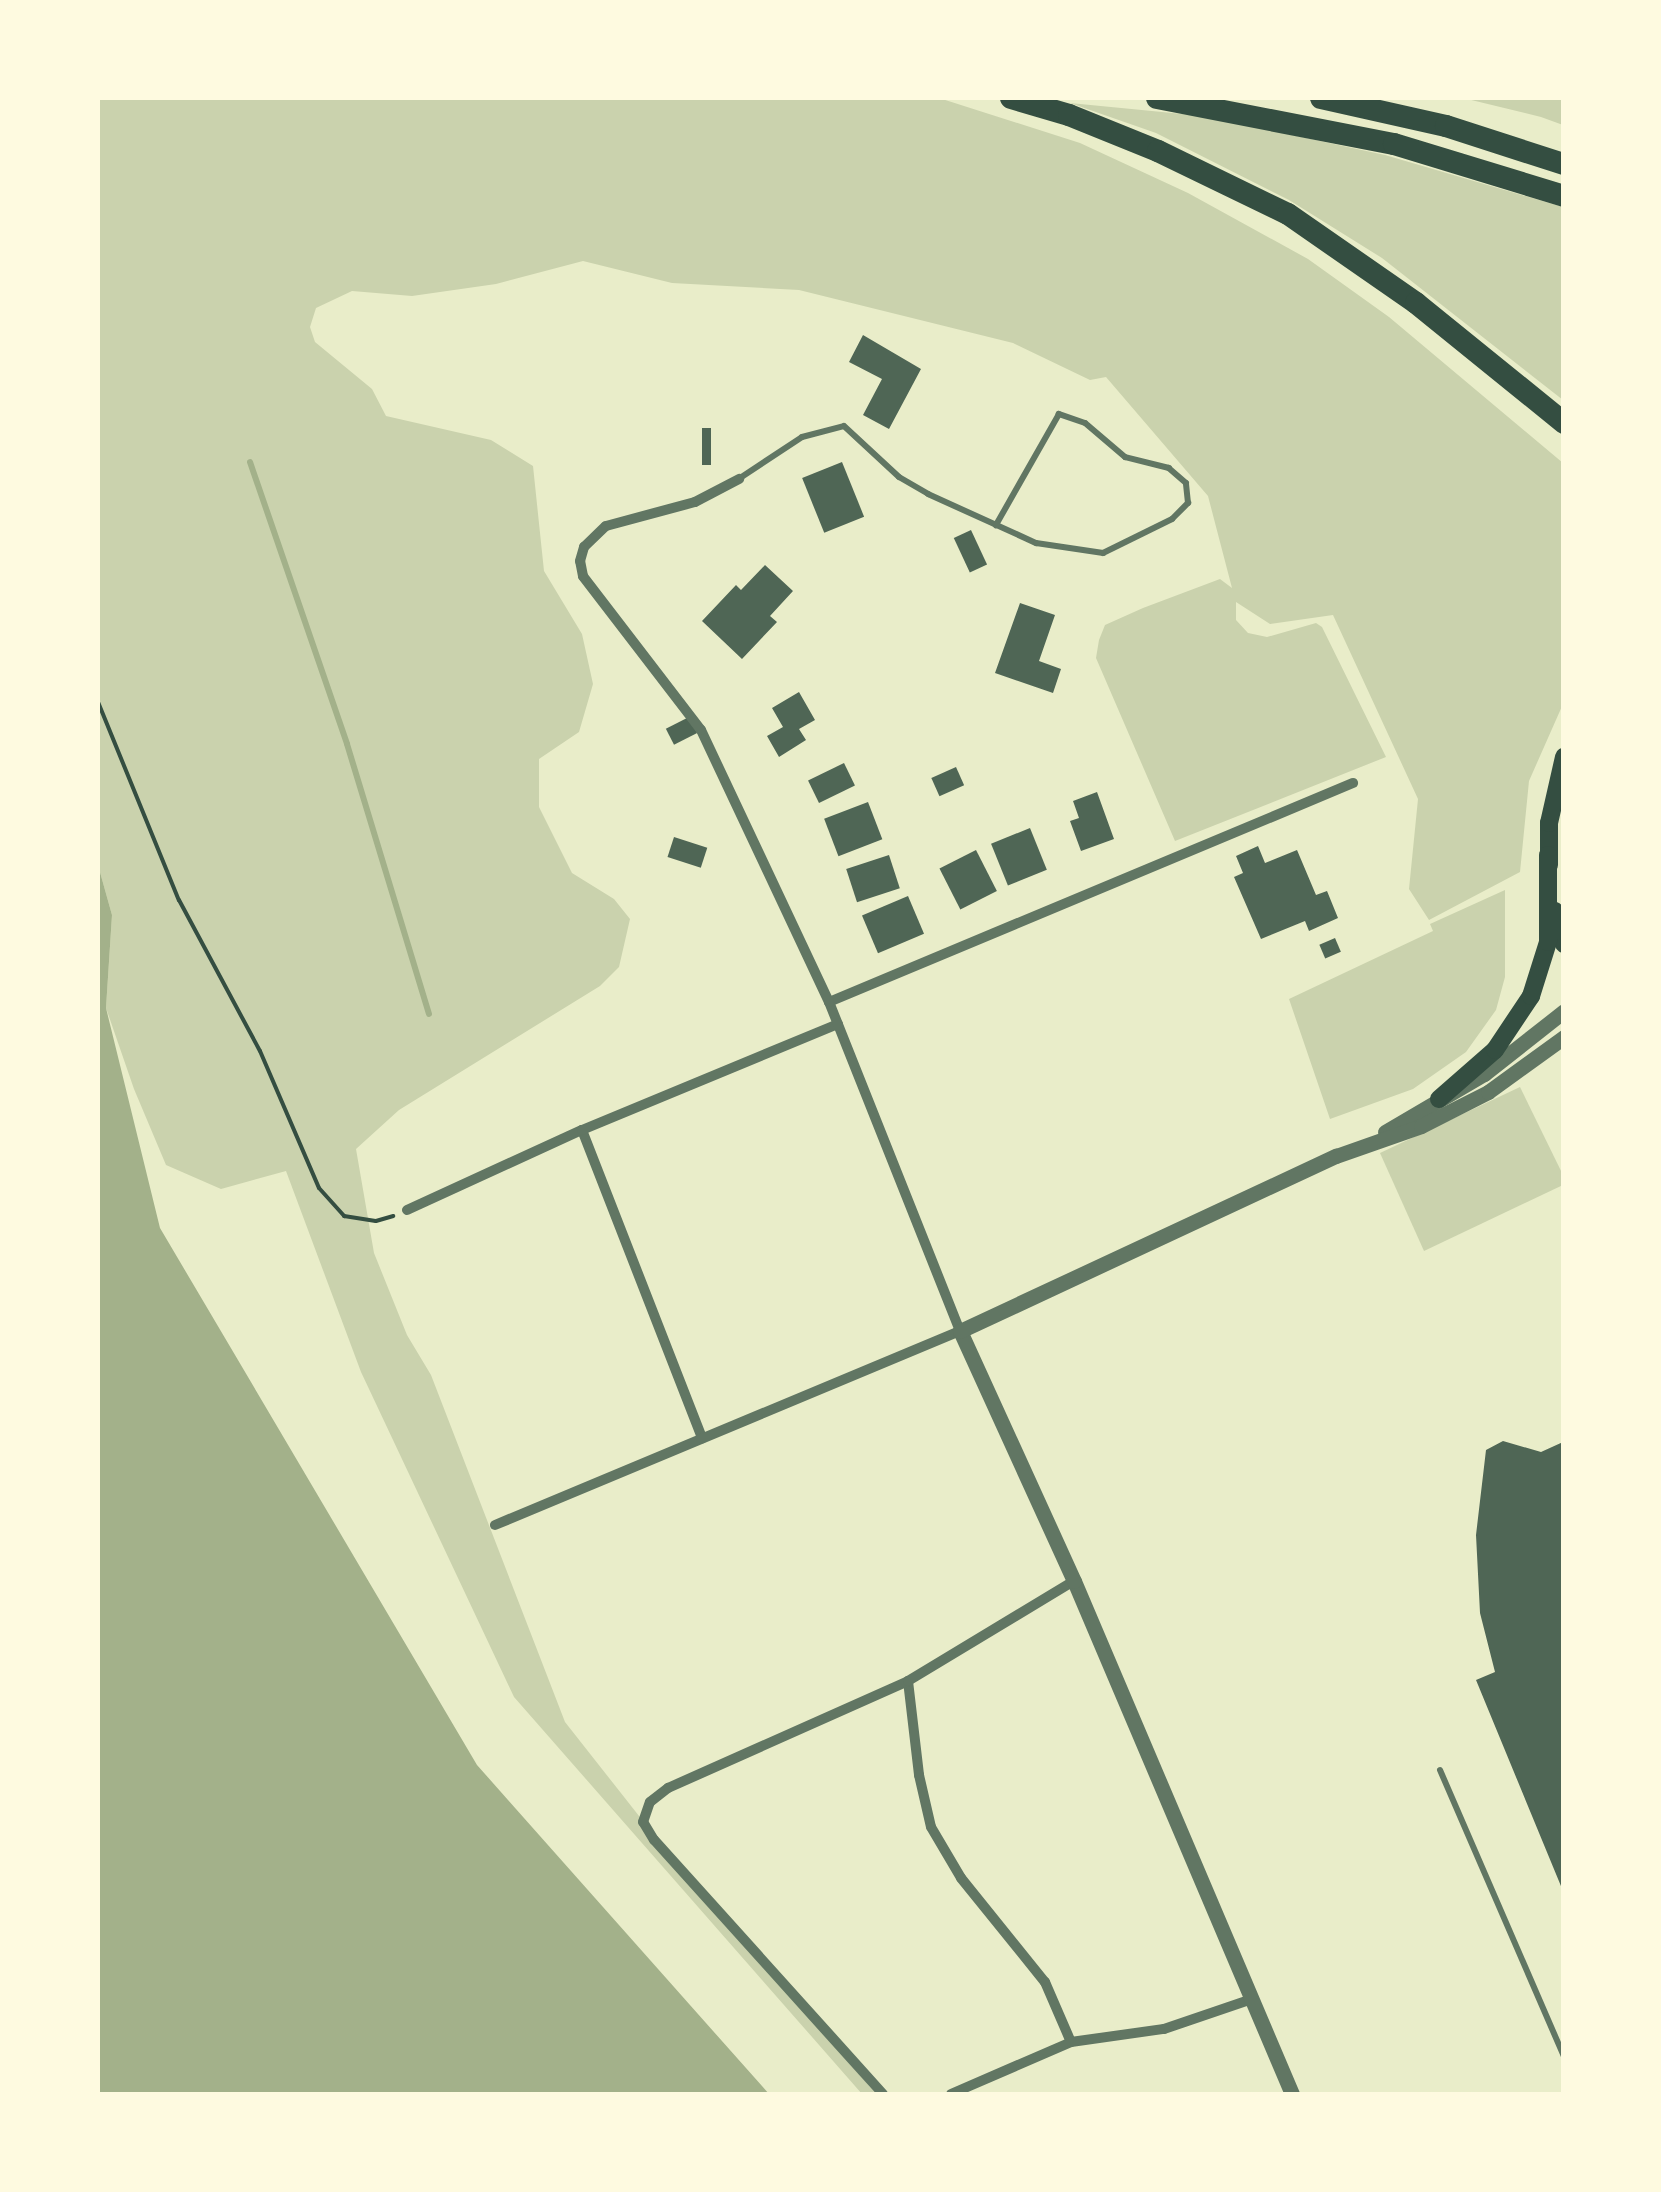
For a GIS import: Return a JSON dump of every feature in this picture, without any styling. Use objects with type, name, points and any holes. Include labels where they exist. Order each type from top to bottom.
[{"type":"highway","points":[[1011,98],[1069,115],[1158,151],[1288,214],[1373,270],[1564,424]]},
{"type":"highway","points":[[1157,98],[1394,144],[1564,196]]},
{"type":"highway","points":[[1321,98],[1446,126],[1564,164]]},
{"type":"main road","points":[[1439,1099],[1495,1050],[1531,996],[1548,942],[1553,795],[1564,758]]},
{"type":"main road","points":[[1548,855],[1564,944]]},
{"type":"street","points":[[739,479],[695,502],[606,526],[594,535],[580,561],[591,591],[701,730],[829,1002],[960,1331],[1074,1581],[1292,2094]]},
{"type":"street","points":[[829,1002],[1352,784]]},
{"type":"street","points":[[495,1525],[960,1331],[1369,1142],[1484,1074],[1564,1011]]},
{"type":"street","points":[[407,1210],[582,1130],[838,1024]]},
{"type":"street","points":[[1369,1142],[1421,1126],[1488,1092],[1564,1037]]},
{"type":"street","points":[[582,1130],[702,1438]]},
{"type":"street","points":[[883,2094],[766,1968],[642,1822],[650,1802],[668,1788],[908,1682],[1074,1581]]},
{"type":"street","points":[[908,1682],[919,1776],[931,1827],[961,1878],[1045,1982],[1071,2042]]},
{"type":"street","points":[[951,2094],[1071,2042],[1164,2029],[1252,1999]]},
{"type":"lane","points":[[739,479],[802,437],[844,426],[899,477],[996,525],[1036,544],[1103,553],[1172,518],[1188,504],[1186,483],[1169,468],[1125,457],[1084,423],[1059,414],[996,525]]},
{"type":"lane","points":[[1440,1770],[1564,2056]]},
{"type":"path","points":[[98,702],[179,900],[243,1016],[319,1188],[331,1205],[355,1220],[376,1221],[407,1210]]},
{"type":"shaded area","points":[[98,98],[939,98],[1080,143],[1188,193],[1308,259],[1389,317],[1563,463],[1563,704],[1529,781],[1520,872],[1429,920],[1409,889],[1418,799],[1333,615],[1270,624],[1236,602],[1236,620],[1248,633],[1267,637],[1316,623],[1322,627],[1386,757],[1175,841],[1096,658],[1099,640],[1105,625],[1143,608],[1220,579],[1232,588],[1208,496],[1106,377],[1090,380],[1013,343],[799,290],[672,283],[583,261],[496,284],[412,296],[352,291],[316,308],[310,327],[315,342],[372,389],[386,416],[491,440],[533,466],[544,571],[582,634],[593,684],[579,732],[539,759],[539,807],[572,873],[614,899],[630,919],[619,967],[600,986],[399,1110],[356,1149],[374,1253],[407,1335],[431,1375],[565,1722],[665,1849],[876,2094],[862,2094],[514,1697],[361,1372],[286,1171],[221,1189],[166,1165],[134,1089],[106,1008],[112,915],[98,865]]},
{"type":"shaded area","points":[[1463,98],[1563,98],[1563,125],[1541,117]]},
{"type":"shaded area","points":[[1070,103],[1203,116],[1385,155],[1563,207],[1563,400],[1382,258],[1289,200],[1156,133]]},
{"type":"shaded area","points":[[98,865],[112,915],[106,1008],[160,1228],[477,1765],[769,2094],[98,2094]]},
{"type":"shaded area","points":[[1505,890],[1505,977],[1496,1010],[1466,1052],[1413,1089],[1330,1119],[1289,999],[1433,931],[1430,924]]},
{"type":"shaded area","points":[[1520,1087],[1563,1175],[1563,1185],[1424,1251],[1380,1153]]},
{"type":"building","points":[[863,335],[921,369],[889,429],[863,415],[882,379],[849,362]]},
{"type":"building","points":[[702,428],[711,428],[711,465],[702,465]]},
{"type":"building","points":[[842,462],[864,517],[824,533],[802,478]]},
{"type":"building","points":[[971,530],[987,564],[970,572],[954,538]]},
{"type":"building","points":[[765,565],[793,591],[770,616],[777,622],[742,659],[702,621],[736,585],[741,590]]},
{"type":"building","points":[[1020,603],[1055,615],[1039,661],[1061,669],[1053,693],[995,673]]},
{"type":"building","points":[[799,692],[815,720],[799,729],[806,740],[779,757],[767,736],[783,727],[772,708]]},
{"type":"building","points":[[689,717],[697,733],[674,745],[666,729]]},
{"type":"building","points":[[844,763],[855,785],[819,803],[808,781]]},
{"type":"building","points":[[956,767],[964,785],[939,796],[931,778]]},
{"type":"building","points":[[1097,792],[1114,839],[1081,851],[1070,821],[1079,818],[1073,801]]},
{"type":"building","points":[[868,802],[882,839],[838,856],[824,819]]},
{"type":"building","points":[[1030,828],[1047,870],[1008,885],[991,844]]},
{"type":"building","points":[[674,837],[707,848],[701,868],[668,857]]},
{"type":"building","points":[[1258,846],[1265,863],[1297,850],[1316,895],[1327,891],[1338,918],[1309,931],[1305,921],[1261,939],[1234,877],[1243,873],[1236,856]]},
{"type":"building","points":[[976,850],[997,891],[960,910],[939,869]]},
{"type":"building","points":[[889,855],[900,888],[857,902],[846,869]]},
{"type":"building","points":[[908,896],[924,934],[878,953],[862,916]]},
{"type":"building","points":[[1335,938],[1341,952],[1325,958],[1319,945]]},
{"type":"building","points":[[1503,1441],[1541,1452],[1563,1442],[1563,1891],[1476,1680],[1495,1672],[1480,1613],[1476,1535],[1486,1450]]},
{"type":"waterway","points":[[250,462],[347,744],[429,1014]]}]
